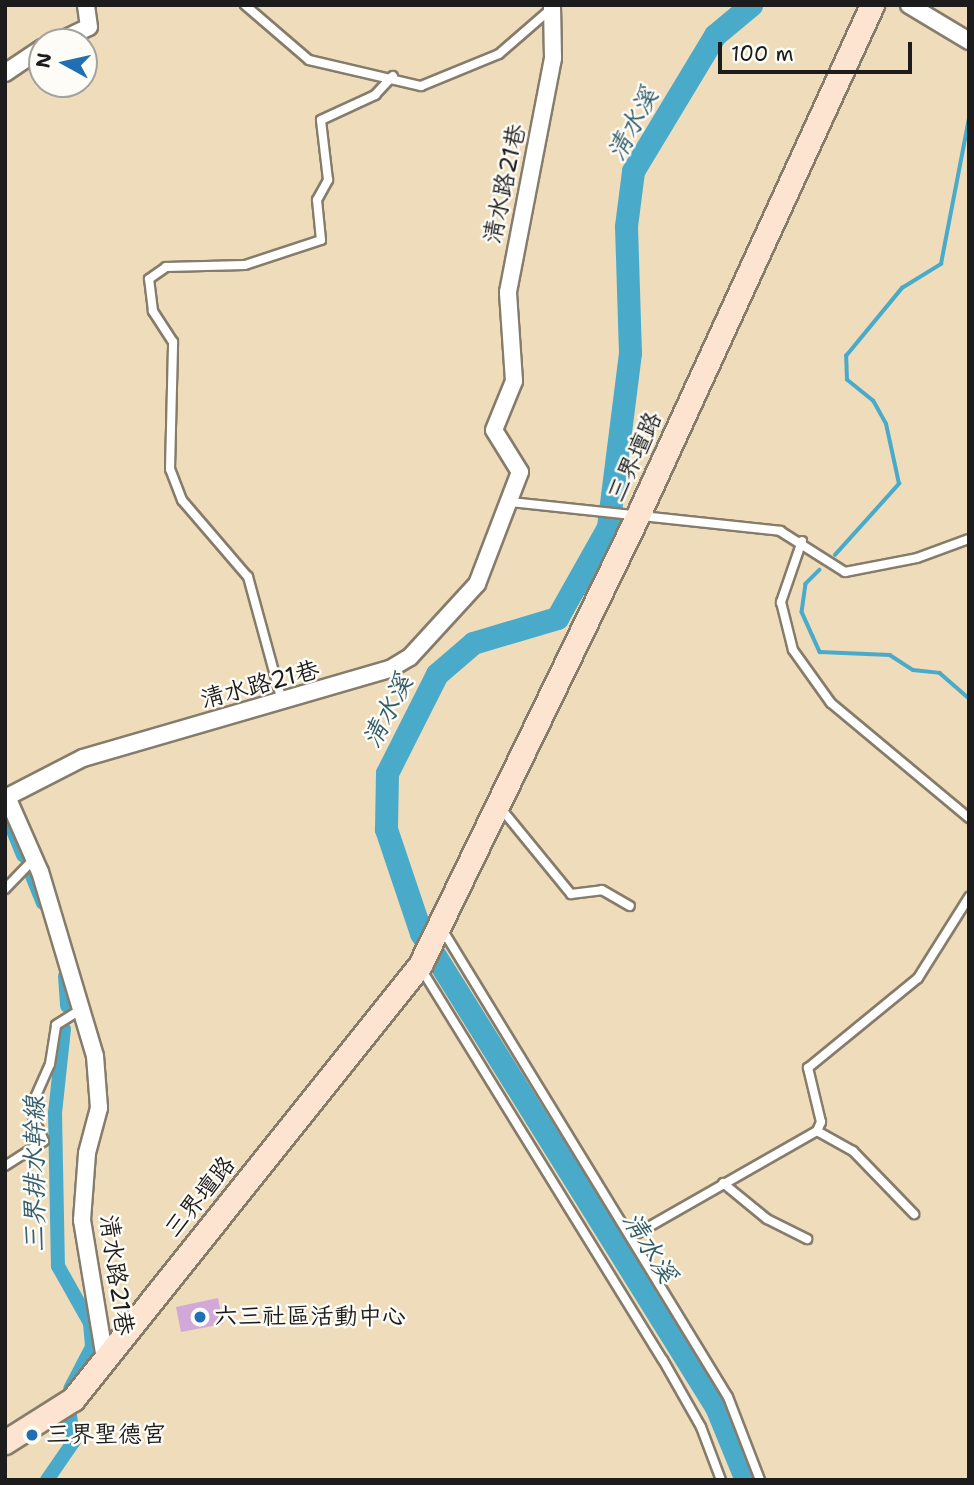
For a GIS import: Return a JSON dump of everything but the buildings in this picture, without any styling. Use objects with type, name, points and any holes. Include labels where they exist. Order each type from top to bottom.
[{"type":"street","points":[[86,5],[89,27],[87,28]]},
{"type":"street","name":"三界壇路","points":[[5,1443],[73,1399],[419,966],[441,928],[497,804],[637,515],[872,5]]},
{"type":"street","points":[[909,5],[969,41]]},
{"type":"street","name":"清水路21巷","points":[[105,1359],[82,1220],[100,1085],[33,860],[6,796],[83,758],[357,682],[410,657],[477,584],[510,502],[519,462],[494,430],[514,381],[508,292],[553,58],[552,7]]},
{"type":"street","points":[[5,73],[28,57]]},
{"type":"lane","points":[[245,5],[309,60],[393,76],[421,86],[499,54],[552,7]]},
{"type":"lane","points":[[282,701],[248,577],[175,488],[168,449],[173,342],[153,311],[149,279],[166,267],[245,265],[321,240],[317,200],[328,180],[321,120],[375,95],[393,76]]},
{"type":"lane","points":[[510,502],[780,531],[802,541],[845,572],[917,558],[969,539]]},
{"type":"lane","points":[[802,541],[781,602],[793,650],[831,703],[969,818]]},
{"type":"lane","points":[[497,804],[571,894],[602,890],[630,906]]},
{"type":"lane","points":[[5,889],[33,860]]},
{"type":"lane","points":[[631,1237],[817,1131],[821,1122],[808,1068],[918,978],[969,897]]},
{"type":"lane","points":[[441,928],[739,1416],[760,1480]]},
{"type":"lane","points":[[419,966],[663,1360],[701,1427],[721,1480]]},
{"type":"lane","points":[[5,1167],[44,1141],[30,1109],[50,1064],[56,1025],[77,1012]]},
{"type":"lane","points":[[817,1131],[853,1151],[914,1214]]},
{"type":"lane","points":[[723,1183],[767,1219],[807,1239]]},
{"type":"waterway","name":"清水溪","points":[[746,1480],[716,1407],[421,933],[386,829],[387,773],[437,674],[473,643],[557,618],[608,527],[630,353],[626,226],[633,171],[715,35],[751,5]]},
{"type":"waterway","points":[[835,555],[899,484],[886,424],[873,401],[847,380],[846,356],[902,288],[941,264],[969,118]]},
{"type":"waterway","points":[[820,570],[806,584],[802,612],[820,652],[890,655],[913,670],[940,673],[969,698]]},
{"type":"waterway","name":"三界排水幹線","points":[[5,811],[23,855]]},
{"type":"waterway","name":"三界排水幹線","points":[[32,876],[43,903]]},
{"type":"waterway","name":"三界排水幹線","points":[[65,976],[67,1006]]},
{"type":"waterway","name":"三界排水幹線","points":[[64,1029],[55,1113],[58,1266],[90,1323],[92,1347],[70,1389]]},
{"type":"waterway","name":"三界排水幹線","points":[[47,1480],[74,1441],[70,1415]]},
{"type":"place","name":"六三社區活動中心","points":[[200,1317]]},
{"type":"place","name":"三界聖德宮","points":[[32,1435]]}]
